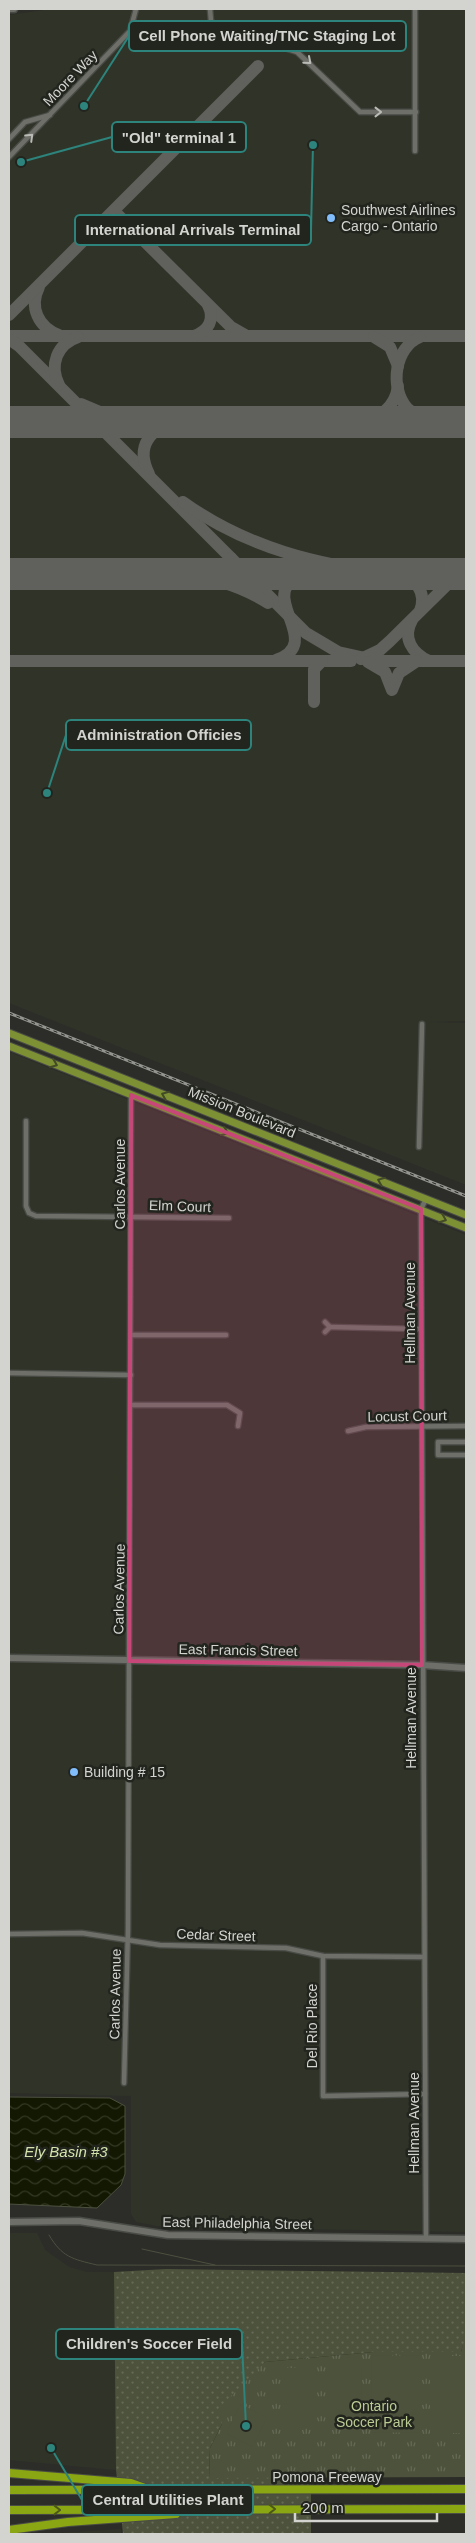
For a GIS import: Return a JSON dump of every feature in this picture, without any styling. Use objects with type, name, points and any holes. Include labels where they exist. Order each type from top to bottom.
[{"type":"highway","points":[[9,2473],[131,2483],[152,2491]]},
{"type":"highway","name":"Pomona Freeway","points":[[9,2490],[466,2489]]},
{"type":"highway","points":[[9,2530],[68,2522],[237,2509]]},
{"type":"highway","points":[[9,2510],[466,2509]]},
{"type":"main road","name":"Mission Boulevard","points":[[9,1033],[466,1215]]},
{"type":"main road","name":"Mission Boulevard","points":[[9,1046],[466,1228]]},
{"type":"street","points":[[9,10],[14,9]]},
{"type":"street","name":"Moore Way","points":[[9,157],[130,31],[136,9]]},
{"type":"street","points":[[210,9],[211,21],[215,25],[297,52],[360,112],[416,112]]},
{"type":"street","points":[[416,9],[416,151]]},
{"type":"street","points":[[9,138],[25,122],[50,115]]},
{"type":"street","points":[[419,1147],[422,1024]]},
{"type":"street","name":"Carlos Avenue","points":[[124,2083],[128,1938],[131,1095]]},
{"type":"street","name":"Elm Court","points":[[26,1121],[26,1206],[29,1213],[36,1216],[228,1218]]},
{"type":"street","name":"Hellman Avenue","points":[[426,1199],[421,1209],[426,2239]]},
{"type":"street","points":[[325,1322],[330,1327],[421,1329]]},
{"type":"street","points":[[325,1332],[330,1327]]},
{"type":"street","points":[[131,1335],[226,1335]]},
{"type":"street","points":[[9,1372],[131,1375]]},
{"type":"street","points":[[131,1405],[227,1405],[240,1413],[238,1426]]},
{"type":"street","name":"Locust Court","points":[[348,1431],[366,1427],[422,1428],[466,1426]]},
{"type":"street","points":[[466,1442],[438,1442],[438,1455],[466,1455]]},
{"type":"street","name":"East Francis Street","points":[[9,1658],[422,1665],[466,1668]]},
{"type":"street","name":"Cedar Street","points":[[9,1934],[82,1932],[160,1944],[286,1948],[323,1956],[424,1957]]},
{"type":"street","name":"Del Rio Place","points":[[323,1956],[323,2096],[425,2094]]},
{"type":"street","name":"East Philadelphia Street","points":[[9,2222],[79,2221],[168,2234],[466,2239]]},
{"type":"highlighted area","points":[[131,1095],[421,1209],[422,1665],[129,1661]]},
{"type":"shaded area","points":[[52,9],[466,9],[466,1021],[429,1022],[466,1023],[466,1185],[9,1003],[9,15]]},
{"type":"shaded area","points":[[9,1052],[466,1235],[466,2232],[157,2226],[136,2222],[131,2214],[131,2096],[9,2093]]},
{"type":"shaded area","points":[[9,2233],[37,2233],[45,2250],[69,2267],[87,2272],[114,2272],[116,2470],[9,2460]]},
{"type":"shaded area","points":[[121,2529],[121,2534],[51,2534],[62,2533]]},
{"type":"green space","points":[[166,2269],[466,2273],[466,2345],[463,2345],[461,2352],[373,2352],[265,2362],[222,2424],[210,2448],[209,2477],[311,2477],[311,2534],[123,2534],[116,2470],[114,2272]]},
{"type":"green space","name":"Ontario Soccer Park","points":[[463,2344],[466,2345],[466,2477],[209,2478],[210,2448],[222,2424],[220,2407],[265,2362],[373,2352],[461,2352]]},
{"type":"green space","points":[[372,2355],[421,2356],[421,2433],[371,2432]]},
{"type":"green space","points":[[430,2356],[466,2356],[466,2433],[430,2433]]},
{"type":"green space","points":[[327,2365],[361,2365],[362,2424],[327,2424]]},
{"type":"green space","points":[[285,2368],[316,2368],[316,2425],[285,2425]]},
{"type":"green space","points":[[241,2404],[267,2418],[252,2447],[226,2433]]},
{"type":"water","name":"Ely Basin #3","points":[[9,2097],[110,2098],[125,2106],[125,2174],[121,2185],[97,2208],[9,2204]]},
{"type":"waterway","points":[[49,2235],[63,2253],[81,2261],[97,2265],[466,2266]]},
{"type":"waterway","points":[[142,2249],[215,2265]]},
{"type":"taxiway","points":[[9,315],[258,66]]},
{"type":"taxiway","points":[[114,211],[231,327],[245,335]]},
{"type":"taxiway","points":[[39,287],[35,302],[37,316],[46,327],[59,335]]},
{"type":"taxiway","points":[[194,336],[207,328],[211,320],[208,305]]},
{"type":"taxiway","points":[[9,336],[466,336]]},
{"type":"taxiway","points":[[59,385],[55,370],[57,356],[65,345],[78,337]]},
{"type":"taxiway","points":[[374,337],[390,347],[398,366]]},
{"type":"taxiway","points":[[420,337],[405,349],[400,358],[397,368],[398,389],[401,399],[410,411],[422,418],[439,422]]},
{"type":"taxiway","points":[[9,339],[19,346],[306,633],[338,652],[379,661]]},
{"type":"taxiway","points":[[358,422],[373,418],[385,411],[393,401],[398,386]]},
{"type":"taxiway","points":[[81,404],[107,415],[155,422]]},
{"type":"taxiway","points":[[72,422],[100,431]]},
{"type":"taxiway","points":[[149,474],[144,455],[148,440],[160,429],[178,422]]},
{"type":"taxiway","points":[[183,502],[207,518],[232,531],[284,552],[338,565],[394,574]]},
{"type":"taxiway","points":[[220,574],[232,568],[231,558]]},
{"type":"taxiway","points":[[361,659],[380,650],[466,566]]},
{"type":"taxiway","points":[[178,574],[202,577],[225,583],[247,591],[268,603]]},
{"type":"taxiway","points":[[276,660],[290,652],[295,641],[285,603],[285,591],[292,581],[310,574]]},
{"type":"taxiway","points":[[398,574],[410,579],[421,592],[422,604],[420,611]]},
{"type":"taxiway","points":[[412,620],[408,633],[410,644],[418,654],[429,661]]},
{"type":"taxiway","points":[[9,661],[351,661]]},
{"type":"taxiway","points":[[314,702],[314,669],[322,661]]},
{"type":"taxiway","points":[[371,661],[466,661]]},
{"type":"taxiway","points":[[368,662],[385,672],[392,690],[399,673],[417,661]]},
{"type":"runway","points":[[9,422],[466,422]]},
{"type":"runway","points":[[9,574],[466,574]]},
{"type":"railway","points":[[9,1013],[466,1196]]},
{"type":"place","name":"Cell Phone Waiting/TNC Staging Lot","points":[[84,106]]},
{"type":"place","name":"International Arrivals Terminal","points":[[313,145]]},
{"type":"place","name":"\"Old\" terminal 1","points":[[21,162]]},
{"type":"place","name":"Southwest Airlines Cargo - Ontario","points":[[331,218]]},
{"type":"place","name":"Administration Officies","points":[[47,793]]},
{"type":"place","name":"Building # 15","points":[[74,1772]]},
{"type":"place","name":"Children's Soccer Field","points":[[246,2426]]},
{"type":"place","name":"Central Utilities Plant","points":[[51,2448]]}]
